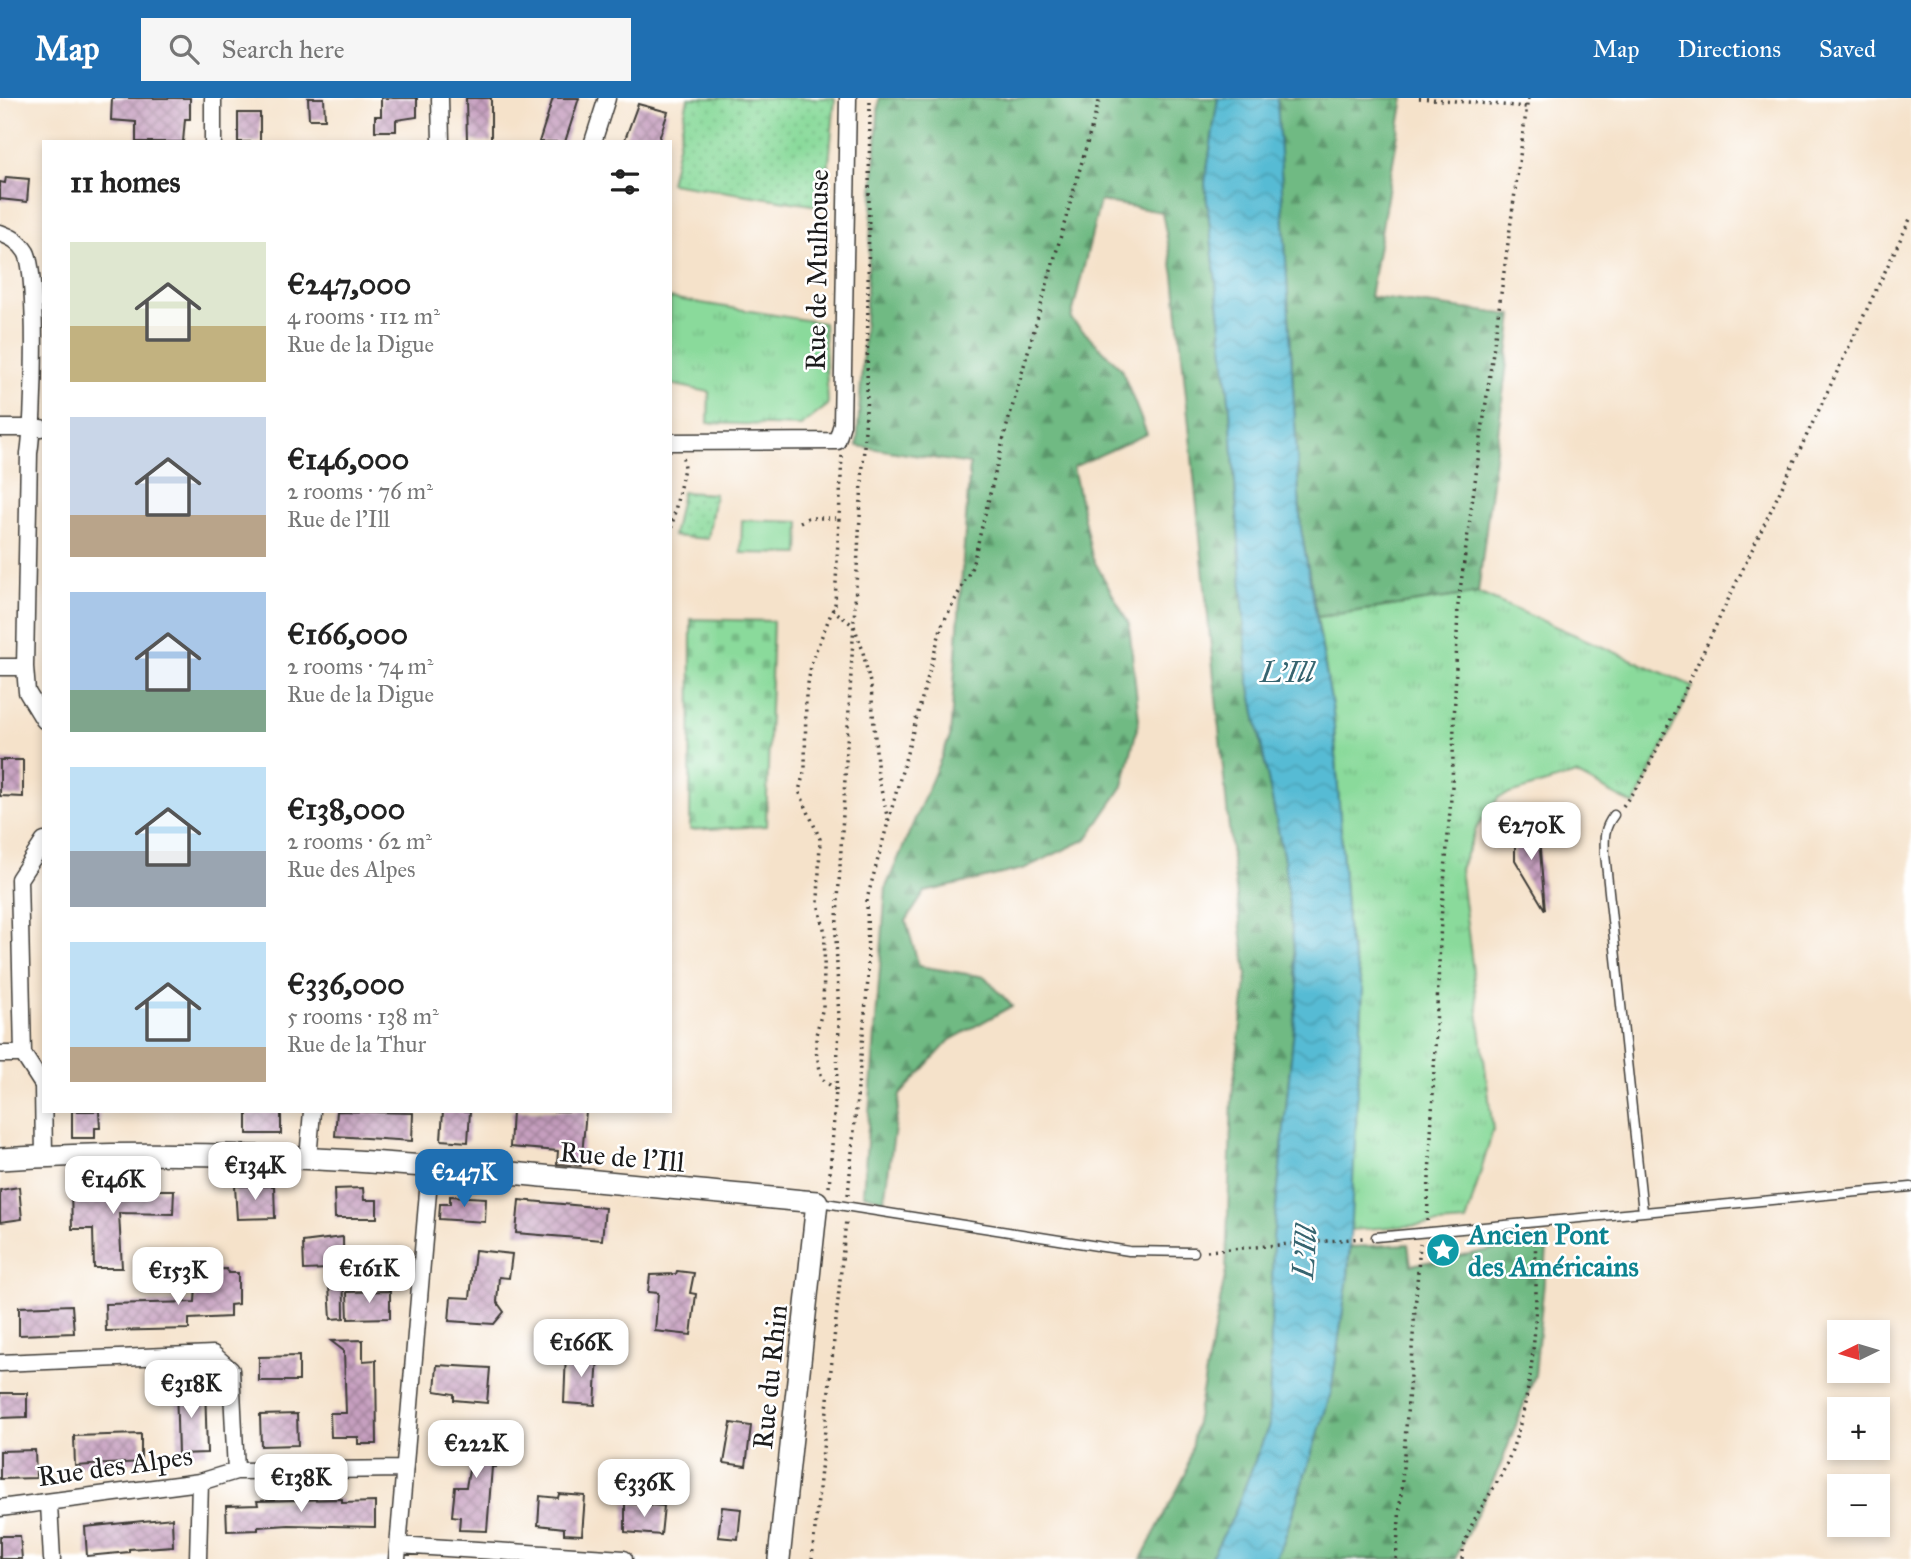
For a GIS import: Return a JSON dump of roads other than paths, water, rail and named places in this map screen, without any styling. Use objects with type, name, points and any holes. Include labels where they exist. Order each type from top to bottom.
[{"type":"street","points":[[213,98],[213,140]]},
{"type":"street","points":[[440,98],[441,140]]},
{"type":"street","points":[[594,140],[607,98]]},
{"type":"street","name":"Rue de Mulhouse","points":[[676,442],[837,441],[842,424],[848,98]]},
{"type":"street","points":[[0,233],[15,239],[27,253],[32,279],[38,428],[29,453],[25,667],[27,692],[42,717]]},
{"type":"street","points":[[0,428],[38,428]]},
{"type":"street","points":[[26,622],[42,623]]},
{"type":"street","points":[[0,667],[25,667]]},
{"type":"street","points":[[42,844],[19,879],[23,1054],[42,1083]]},
{"type":"street","points":[[0,1054],[23,1054]]},
{"type":"street","points":[[43,1113],[44,1157]]},
{"type":"street","points":[[308,1159],[312,1113]]},
{"type":"street","name":"Rue de l'Ill","points":[[0,1160],[208,1155],[308,1159],[823,1202]]},
{"type":"street","points":[[430,1168],[398,1552],[624,1559]]},
{"type":"street","name":"Rue du Rhin","points":[[779,1559],[823,1202]]},
{"type":"street","points":[[0,1363],[213,1354],[231,1370],[236,1471]]},
{"type":"street","name":"Rue des Alpes","points":[[0,1508],[48,1504],[200,1482],[236,1471],[404,1469]]},
{"type":"street","points":[[198,1559],[200,1482]]},
{"type":"street","points":[[48,1504],[52,1559]]},
{"type":"lane","points":[[1614,815],[1606,825],[1604,845],[1643,1212]]},
{"type":"lane","points":[[1376,1237],[1911,1187]]},
{"type":"lane","name":"Rue de l'Ill","points":[[823,1202],[1129,1251],[1194,1252]]},
{"type":"water","name":"L'Ill","points":[[1218,98],[1277,98],[1301,529],[1333,712],[1348,938],[1363,990],[1348,1276],[1331,1393],[1283,1543],[1275,1559],[1210,1559],[1232,1519],[1269,1425],[1273,1239],[1298,987],[1284,860],[1248,677],[1230,409],[1205,183]]},
{"type":"place","name":"Ancien Pont des Américains","points":[[1443,1250]]}]
